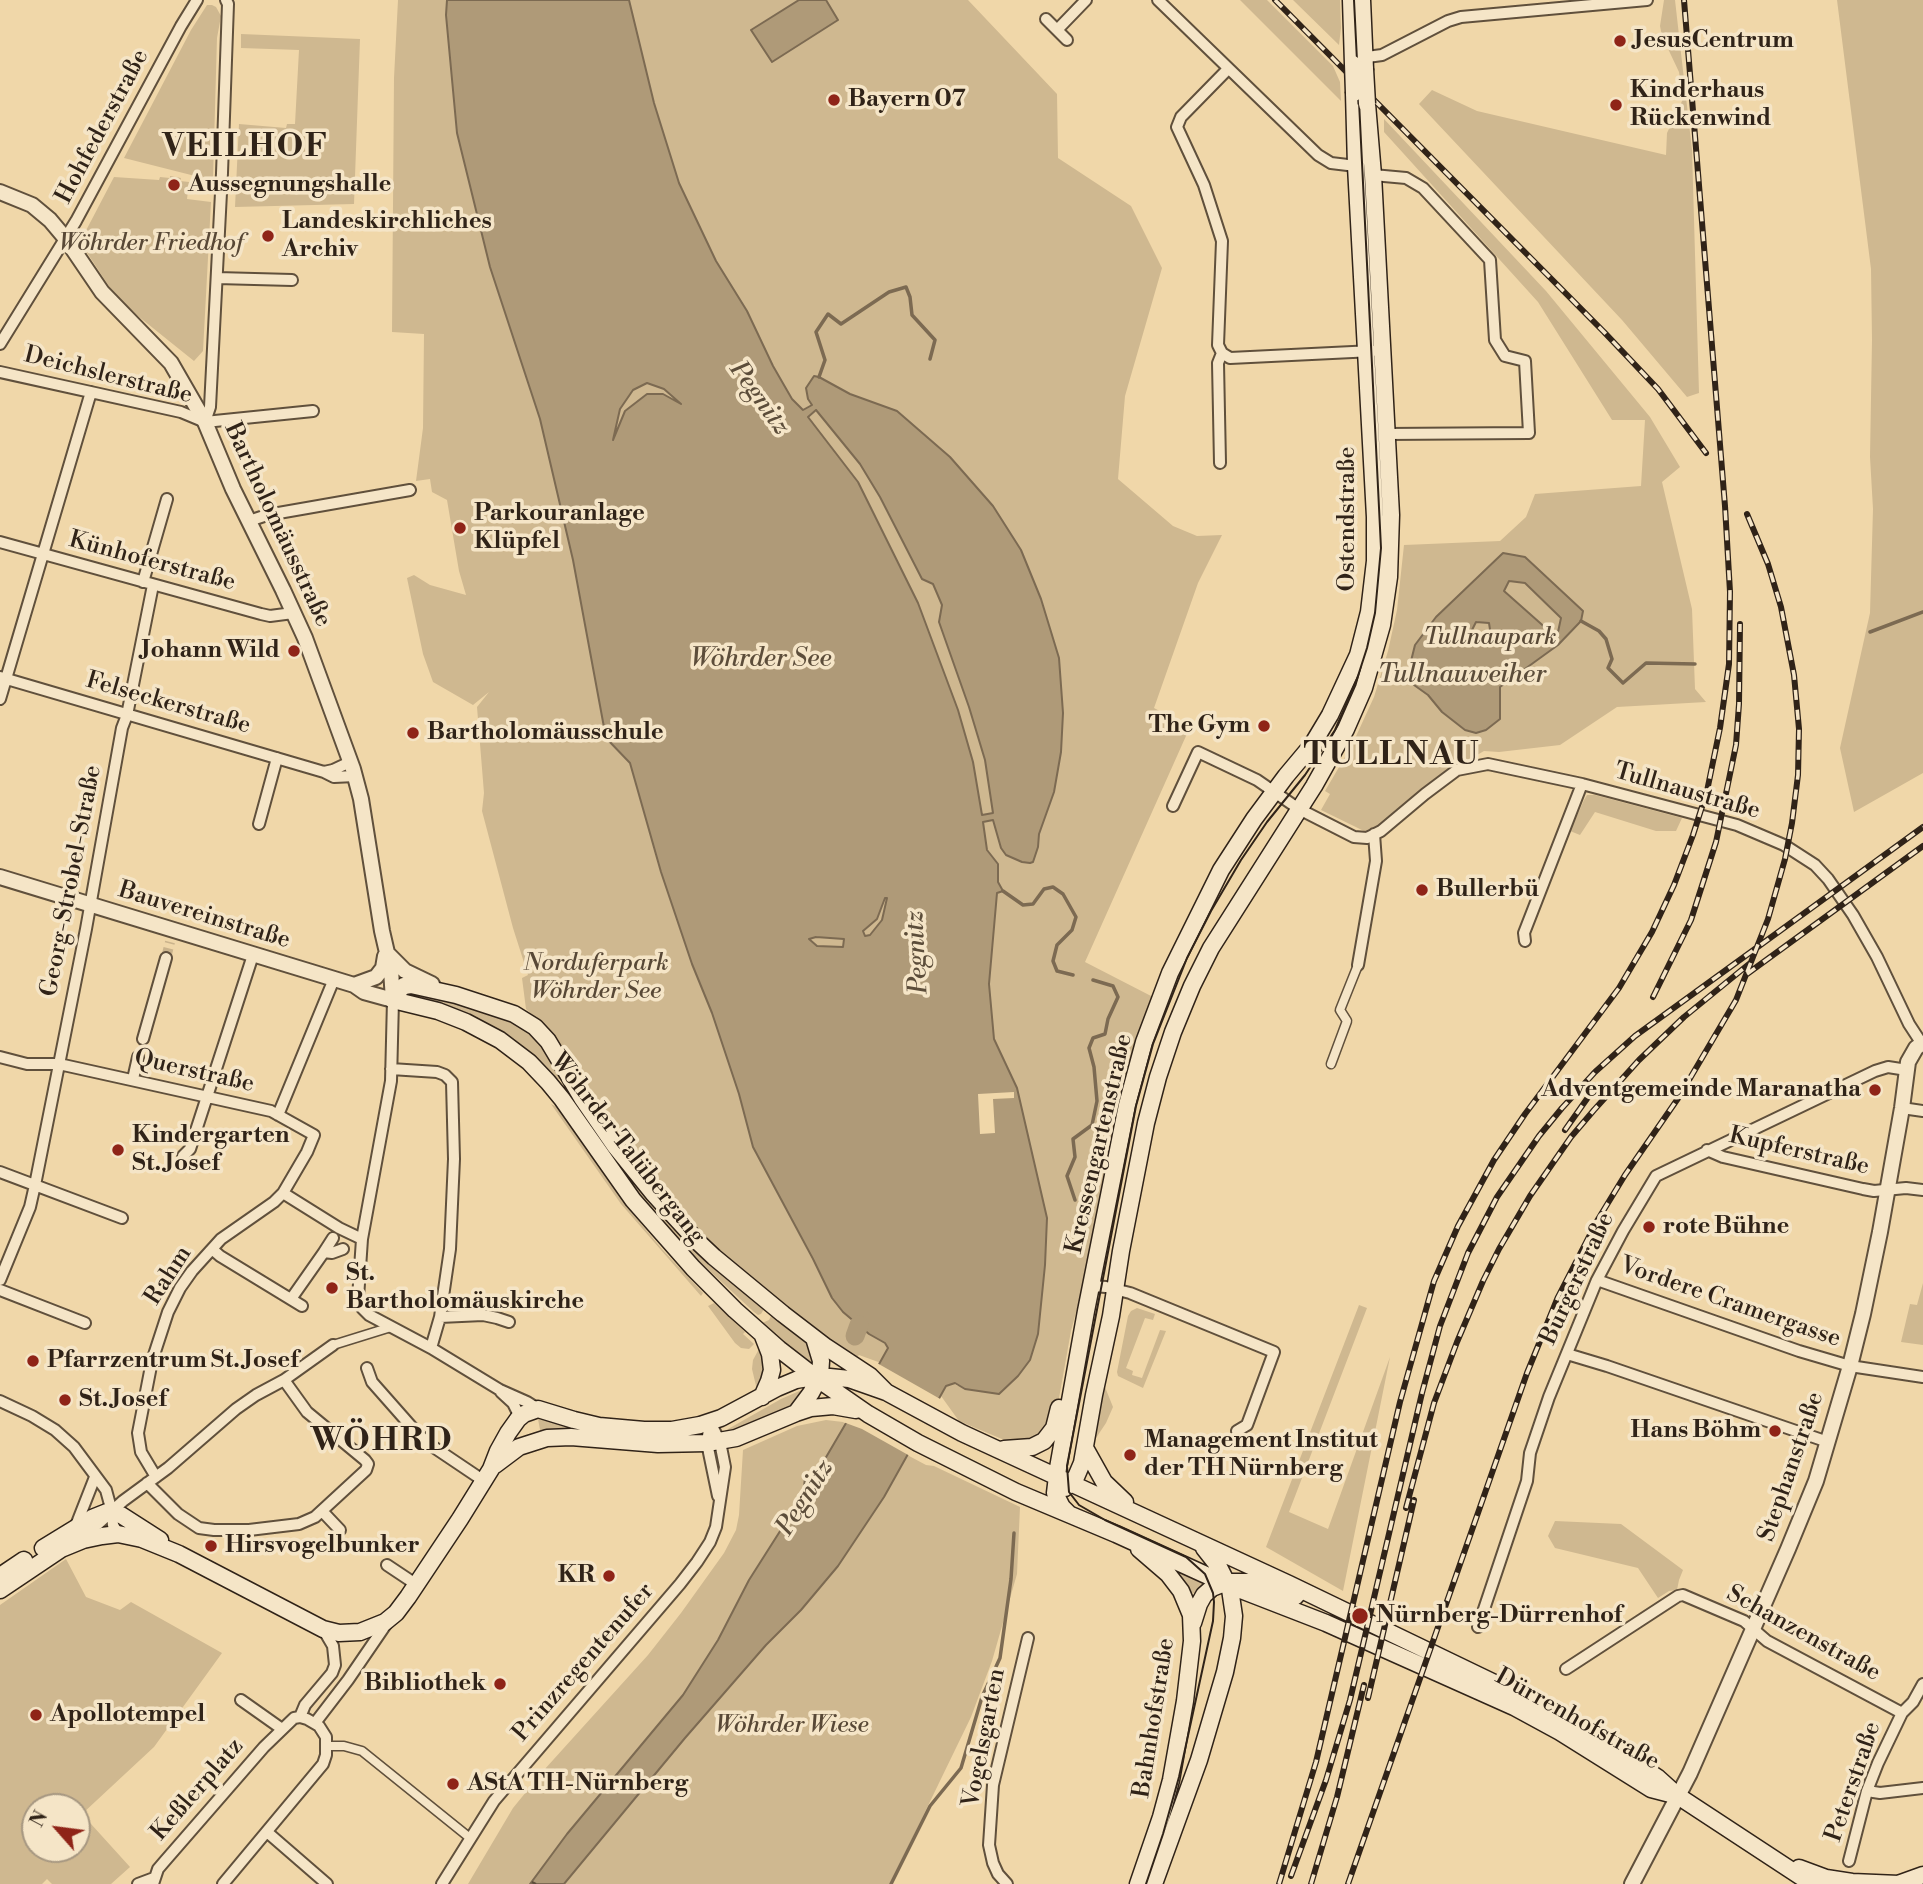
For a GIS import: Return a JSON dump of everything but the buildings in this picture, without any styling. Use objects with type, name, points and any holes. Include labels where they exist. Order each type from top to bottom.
[{"type":"main road","name":"Ostendstraße","points":[[1274,791],[1312,745],[1330,715],[1358,655],[1369,612],[1375,561],[1373,175],[1367,104],[1351,0]]},
{"type":"main road","name":"Ostendstraße","points":[[1299,808],[1355,709],[1372,664],[1387,593],[1390,556],[1391,515],[1386,434],[1374,351],[1356,166],[1354,93],[1359,62],[1362,0]]},
{"type":"main road","points":[[1356,166],[1373,175]]},
{"type":"main road","name":"Kressengartenstraße","points":[[1061,1484],[1091,1286],[1131,1090],[1144,1042],[1179,954],[1217,877],[1274,791]]},
{"type":"main road","name":"Kressengartenstraße","points":[[1061,1484],[1080,1467],[1085,1448],[1150,1107],[1162,1062],[1201,966],[1299,808]]},
{"type":"main road","name":"Wöhrder Talübergang","points":[[852,1406],[762,1334],[682,1256],[643,1213],[553,1088],[529,1062],[485,1031],[438,1011],[393,1000],[398,991],[409,985],[456,995],[514,1014],[535,1027],[552,1047],[615,1146],[666,1208],[714,1257],[867,1380]]},
{"type":"main road","points":[[553,1088],[564,1086],[582,1098]]},
{"type":"main road","points":[[741,1315],[765,1316],[765,1300]]},
{"type":"main road","points":[[762,1334],[772,1364],[762,1397]]},
{"type":"main road","points":[[796,1413],[818,1378],[821,1360],[814,1338]]},
{"type":"main road","name":"Kressengartenstraße","points":[[999,1449],[1032,1447],[1049,1436],[1056,1423],[1064,1385],[1079,1357]]},
{"type":"main road","points":[[487,1475],[504,1457],[524,1445],[573,1429],[684,1428],[735,1412],[792,1381],[818,1378],[867,1380],[933,1418],[999,1449],[1061,1484]]},
{"type":"main road","points":[[0,1590],[61,1549],[83,1540],[118,1534],[142,1539],[179,1554],[323,1629],[355,1633],[373,1628],[391,1617],[418,1585],[520,1417],[538,1409],[573,1429],[658,1444],[714,1443],[742,1436],[796,1413],[826,1406],[852,1406],[983,1477],[1070,1515]]},
{"type":"main road","name":"Dürrenhofstraße","points":[[1085,1448],[1104,1482],[1138,1513]]},
{"type":"main road","points":[[1033,1500],[1061,1484]]},
{"type":"main road","points":[[1061,1484],[1062,1507],[1070,1515]]},
{"type":"main road","name":"Dürrenhofstraße","points":[[1061,1484],[1138,1513],[1547,1708],[1651,1773],[1678,1796],[1781,1863],[1799,1879],[1812,1884]]},
{"type":"main road","points":[[0,1576],[97,1515],[112,1512],[131,1520],[179,1554]]},
{"type":"main road","name":"Dürrenhofstraße","points":[[1070,1515],[1326,1623],[1514,1707],[1560,1732],[1651,1789],[1678,1796]]},
{"type":"main road","name":"Bahnhofstraße","points":[[1126,1539],[1176,1583],[1187,1602],[1192,1625],[1191,1660],[1183,1717],[1166,1800],[1138,1884]]},
{"type":"main road","name":"Bahnhofstraße","points":[[1154,1884],[1195,1773],[1232,1639],[1233,1606],[1226,1583],[1216,1562],[1200,1543]]},
{"type":"main road","name":"Dürrenhofstraße","points":[[1226,1583],[1253,1582],[1284,1594],[1325,1601]]},
{"type":"main road","points":[[1192,1625],[1205,1595],[1212,1588],[1226,1583]]},
{"type":"main road","points":[[1183,1717],[1197,1717],[1207,1734]]},
{"type":"main road","name":"Dürrenhofstraße","points":[[1781,1863],[1836,1880],[1899,1884]]},
{"type":"main road","points":[[1899,1884],[1923,1875]]},
{"type":"street","name":"Hohfederstraße","points":[[0,344],[66,239],[197,0]]},
{"type":"street","points":[[226,0],[226,77],[217,278],[210,407],[205,422],[313,411]]},
{"type":"street","points":[[1057,30],[1086,0]]},
{"type":"street","points":[[1158,0],[1326,161],[1356,166]]},
{"type":"street","points":[[1359,62],[1382,55],[1461,17],[1529,5],[1647,0]]},
{"type":"street","points":[[1046,19],[1068,40]]},
{"type":"street","points":[[1228,69],[1181,117],[1177,127],[1204,185],[1222,240],[1218,345],[1223,354],[1230,358],[1374,351]]},
{"type":"street","points":[[1373,175],[1406,178],[1423,188],[1490,260],[1495,340],[1505,355],[1525,361],[1529,433],[1386,434]]},
{"type":"street","name":"Bartholomäusstraße","points":[[0,192],[20,199],[50,220],[102,292],[171,363],[205,422],[233,489],[305,638],[352,769],[361,799],[391,970],[393,1000]]},
{"type":"street","points":[[217,278],[292,280]]},
{"type":"street","points":[[1220,463],[1218,363],[1223,354]]},
{"type":"street","name":"Deichslerstraße","points":[[0,372],[181,412],[205,422]]},
{"type":"street","points":[[0,699],[3,678],[91,393]]},
{"type":"street","points":[[249,521],[267,514],[410,491]]},
{"type":"street","name":"Georg-Strobel-Straße","points":[[0,1280],[30,1207],[35,1185],[122,728],[127,715],[148,583],[167,499]]},
{"type":"street","name":"Künhoferstraße","points":[[0,542],[261,614],[293,613]]},
{"type":"street","name":"Felseckerstraße","points":[[3,678],[324,772],[352,769]]},
{"type":"street","points":[[1173,806],[1198,752],[1252,777],[1299,808],[1354,837],[1367,838],[1374,834],[1376,861],[1358,965],[1340,1010],[1348,1021],[1331,1063]]},
{"type":"street","points":[[259,824],[277,758]]},
{"type":"street","name":"Tullnaustraße","points":[[1374,834],[1457,770],[1488,764],[1582,784],[1737,825],[1784,845],[1815,865],[1829,878],[1877,957],[1903,1014],[1923,1044]]},
{"type":"street","name":"Tullnaustraße","points":[[1525,941],[1524,933],[1582,784]]},
{"type":"street","name":"Bauvereinstraße","points":[[0,877],[90,904],[173,935],[253,955],[354,985],[364,992],[393,1000]]},
{"type":"street","points":[[354,985],[379,975],[386,951]]},
{"type":"street","points":[[386,951],[408,974],[456,995]]},
{"type":"street","points":[[183,1156],[190,1149],[253,955]]},
{"type":"street","points":[[143,1039],[166,958]]},
{"type":"street","points":[[278,1115],[334,979]]},
{"type":"street","points":[[393,1000],[391,1081],[362,1239],[357,1293],[360,1304],[365,1312],[538,1409]]},
{"type":"street","name":"Stephanstraße","points":[[1632,1884],[1690,1773],[1806,1507],[1850,1366],[1888,1189],[1907,1070],[1912,1054],[1923,1044]]},
{"type":"street","name":"Querstraße","points":[[0,1057],[27,1064],[60,1064],[271,1111],[314,1135]]},
{"type":"street","points":[[133,1079],[138,1057]]},
{"type":"street","name":"Burgerstraße","points":[[1478,1627],[1527,1481],[1530,1454],[1549,1397],[1597,1280],[1656,1176],[1875,1071],[1888,1068],[1907,1070]]},
{"type":"street","points":[[391,1069],[436,1072],[445,1075],[452,1082],[450,1249],[440,1317],[431,1348]]},
{"type":"street","points":[[1902,1108],[1923,1111]]},
{"type":"street","name":"Rahm","points":[[314,1135],[283,1193],[231,1231],[212,1249],[192,1271],[176,1296],[163,1322],[152,1361],[138,1439],[152,1480],[183,1519],[200,1528],[249,1530],[299,1524],[323,1511]]},
{"type":"street","name":"Kupferstraße","points":[[1707,1150],[1723,1157],[1856,1188],[1874,1191],[1906,1188],[1923,1190]]},
{"type":"street","points":[[0,1172],[122,1218]]},
{"type":"street","points":[[283,1193],[362,1239]]},
{"type":"street","points":[[291,1299],[333,1238]]},
{"type":"street","points":[[212,1249],[302,1306]]},
{"type":"street","points":[[324,1252],[332,1253],[343,1249]]},
{"type":"street","name":"Vordere Cramergasse","points":[[1597,1280],[1786,1347],[1850,1366],[1923,1377]]},
{"type":"street","name":"Kressengartenstraße","points":[[1091,1286],[1130,1293],[1274,1352],[1247,1425],[1237,1431]]},
{"type":"street","points":[[0,1290],[85,1323]]},
{"type":"street","points":[[440,1317],[483,1315],[509,1322]]},
{"type":"street","points":[[61,1549],[98,1524],[256,1395],[284,1380],[333,1345],[391,1327]]},
{"type":"street","points":[[1567,1354],[1828,1442]]},
{"type":"street","points":[[367,1368],[372,1382],[429,1444],[487,1475]]},
{"type":"street","points":[[284,1380],[307,1412],[368,1464],[323,1511],[340,1530]]},
{"type":"street","points":[[500,1390],[513,1403],[520,1417]]},
{"type":"street","points":[[0,1401],[55,1430],[74,1447],[106,1490],[113,1525],[118,1534]]},
{"type":"street","name":"Prinzregentenufer","points":[[442,1884],[501,1793],[697,1562],[710,1542],[716,1527],[719,1499],[710,1422]]},
{"type":"street","points":[[75,1528],[96,1477]]},
{"type":"street","points":[[387,1565],[418,1585]]},
{"type":"street","name":"Schanzenstraße","points":[[1566,1669],[1683,1595],[1744,1621],[1767,1641],[1902,1713]]},
{"type":"street","points":[[315,1723],[391,1617]]},
{"type":"street","name":"Keßlerplatz","points":[[153,1881],[158,1869],[169,1856],[282,1729],[294,1718],[300,1717],[305,1705],[332,1673],[335,1665],[333,1646],[323,1629]]},
{"type":"street","name":"Vogelsgarten","points":[[1007,1884],[998,1874],[989,1845],[993,1785],[1028,1638]]},
{"type":"street","name":"Peterstraße","points":[[1849,1861],[1867,1791],[1878,1763],[1902,1713],[1918,1704],[1923,1684]]},
{"type":"street","name":"Keßlerplatz","points":[[241,1700],[282,1729]]},
{"type":"street","points":[[223,1884],[320,1769],[326,1755],[326,1737],[315,1723],[300,1717]]},
{"type":"street","points":[[327,1746],[344,1746],[362,1751],[470,1838]]},
{"type":"street","points":[[1867,1791],[1880,1793],[1923,1787]]},
{"type":"street","points":[[267,1832],[327,1884]]},
{"type":"street","points":[[138,1884],[153,1881]]},
{"type":"green space","name":"Norduferpark Wöhrder See","points":[[398,0],[447,0],[446,15],[490,267],[540,419],[573,560],[606,738],[630,763],[661,872],[692,964],[712,1013],[739,1094],[753,1147],[825,1284],[859,1325],[887,1345],[881,1363],[859,1355],[855,1359],[838,1349],[728,1259],[687,1219],[638,1161],[593,1099],[563,1050],[546,1028],[526,1009],[522,978],[528,975],[482,811],[484,793],[477,707],[489,692],[473,705],[433,682],[423,654],[407,578],[414,575],[430,585],[466,595],[459,571],[447,500],[432,492],[430,479],[416,481],[423,428],[424,334],[392,332],[394,78]]},
{"type":"green space","points":[[629,0],[968,0],[1057,94],[1058,158],[1131,206],[1162,268],[1125,396],[1118,479],[1173,526],[1197,536],[1222,535],[1198,583],[1154,708],[1190,727],[1085,962],[1153,997],[1099,1202],[1056,1415],[1035,1441],[1009,1442],[959,1421],[941,1396],[946,1386],[953,1383],[958,1386],[1038,1334],[1047,1218],[1017,1088],[994,1039],[989,984],[997,893],[1003,891],[998,882],[998,864],[987,850],[983,821],[993,819],[1033,861],[1039,834],[1054,792],[1063,713],[1059,658],[1041,599],[872,483],[922,579],[933,584],[942,605],[939,622],[985,760],[993,813],[982,815],[973,762],[958,710],[918,603],[858,482],[807,417],[815,410],[897,411],[850,394],[828,382],[812,405],[803,411],[792,399],[747,311],[716,261],[679,183],[654,103]]},
{"type":"green space","points":[[1240,0],[1267,0],[1333,66],[1340,82],[1341,101]]},
{"type":"green space","points":[[1293,0],[1340,0],[1339,45]]},
{"type":"green space","points":[[1664,0],[1675,0],[1692,150],[1699,393],[1687,397],[1622,320],[1419,104],[1432,90],[1477,111],[1666,155],[1667,133],[1683,99],[1679,72],[1660,26]]},
{"type":"green space","points":[[1837,0],[1923,0],[1923,773],[1854,812],[1840,748],[1870,613],[1873,509],[1870,457],[1871,269]]},
{"type":"green space","points":[[207,5],[216,7],[221,16],[217,38],[213,179],[124,158],[191,30]]},
{"type":"green space","points":[[241,34],[360,39],[354,204],[235,207],[239,124],[286,128],[287,124],[295,124],[299,50],[241,48]]},
{"type":"green space","name":"Tullnaupark","points":[[1384,119],[1546,291],[1650,417],[1680,467],[1662,482],[1692,609],[1695,689],[1706,702],[1617,707],[1560,745],[1499,752],[1484,751],[1442,775],[1372,830],[1364,831],[1321,810],[1330,794],[1325,791],[1352,745],[1374,697],[1397,610],[1404,545],[1500,541],[1526,517],[1535,494],[1641,486],[1645,420],[1612,420],[1538,302],[1384,132]]},
{"type":"green space","name":"Wöhrder Friedhof","points":[[170,176],[189,182],[187,199],[211,202],[203,351],[194,361],[118,300],[80,242],[114,177],[159,180],[160,177]]},
{"type":"green space","points":[[647,383],[664,389],[681,404],[613,441],[620,409],[633,390]]},
{"type":"green space","points":[[1587,795],[1682,818],[1676,831],[1656,831],[1595,812],[1580,835],[1570,831]]},
{"type":"green space","points":[[885,897],[888,897],[882,920],[870,935],[865,936],[863,931],[877,919]]},
{"type":"green space","points":[[808,939],[844,939],[843,947],[817,946]]},
{"type":"green space","points":[[411,988],[501,1014],[533,1031],[564,1079],[553,1079],[539,1067],[411,999]]},
{"type":"green space","points":[[566,1092],[618,1161],[762,1306],[764,1309],[761,1314],[754,1312],[656,1221]]},
{"type":"green space","points":[[551,1104],[557,1107],[622,1201],[703,1293],[701,1296],[621,1204]]},
{"type":"green space","points":[[1923,1283],[1923,1345],[1901,1342],[1910,1304],[1917,1305]]},
{"type":"green space","points":[[714,1303],[745,1332],[743,1334],[754,1344],[749,1349],[741,1348],[735,1343],[708,1306]]},
{"type":"green space","points":[[1359,1305],[1367,1308],[1289,1512],[1328,1529],[1390,1357],[1343,1591],[1266,1547]]},
{"type":"green space","points":[[1137,1308],[1155,1314],[1153,1320],[1145,1318],[1126,1368],[1133,1371],[1132,1375],[1142,1378],[1160,1330],[1166,1331],[1143,1388],[1118,1376],[1117,1372],[1128,1316]]},
{"type":"green space","points":[[772,1314],[810,1347],[815,1367],[760,1324],[769,1320]]},
{"type":"green space","points":[[759,1349],[766,1372],[757,1390],[752,1369]]},
{"type":"green space","points":[[1103,1387],[1113,1407],[1096,1438],[1095,1429]]},
{"type":"green space","points":[[804,1389],[792,1407],[740,1429],[721,1433],[781,1399]]},
{"type":"green space","points":[[538,1419],[564,1425],[567,1427],[566,1432],[541,1435]]},
{"type":"green space","name":"Wöhrder Wiese","points":[[826,1420],[858,1427],[926,1465],[934,1466],[1020,1507],[1017,1574],[992,1661],[971,1717],[890,1884],[468,1884],[513,1808],[648,1655],[724,1553],[736,1530],[739,1515],[743,1450],[797,1426]]},
{"type":"green space","points":[[1555,1521],[1621,1524],[1683,1570],[1677,1590],[1669,1591],[1658,1598],[1638,1568],[1555,1548],[1548,1536]]},
{"type":"green space","points":[[66,1559],[86,1597],[120,1610],[131,1602],[222,1653],[154,1747],[91,1806],[91,1793],[21,1793],[21,1863],[91,1863],[91,1824],[130,1867],[111,1884],[52,1884],[47,1879],[42,1884],[0,1884],[0,1605]]},
{"type":"green space","points":[[1165,1563],[1207,1584],[1198,1594],[1188,1592]]},
{"type":"water","name":"Wöhrder See","points":[[447,0],[629,0],[654,103],[679,183],[716,261],[747,311],[792,399],[803,410],[812,405],[806,388],[814,376],[850,394],[897,411],[950,457],[993,506],[1021,550],[1041,599],[1059,658],[1063,713],[1061,752],[1054,792],[1039,834],[1033,862],[1022,862],[1006,855],[1001,848],[993,820],[983,822],[987,850],[998,864],[998,882],[1003,891],[997,893],[989,984],[994,1039],[1017,1088],[1047,1218],[1038,1334],[1030,1360],[999,1394],[965,1389],[955,1383],[946,1386],[884,1497],[838,1566],[685,1738],[564,1884],[530,1884],[567,1834],[683,1695],[718,1640],[749,1580],[803,1495],[805,1478],[808,1474],[815,1476],[888,1348],[843,1312],[832,1298],[753,1147],[739,1094],[712,1013],[692,964],[661,872],[630,763],[606,738],[573,560],[540,419],[490,267],[457,133],[446,15]],"holes":[[[647,383],[664,389],[681,404],[663,394],[647,394],[625,411],[613,440],[620,409],[633,390]],[[816,410],[860,464],[922,579],[933,584],[942,605],[939,622],[985,760],[993,813],[982,815],[973,762],[958,710],[918,603],[858,482],[808,417]],[[885,898],[887,898],[882,920],[870,935],[865,936],[863,931],[877,919]],[[816,937],[844,939],[843,947],[817,946],[809,939]]]},
{"type":"water","points":[[799,0],[826,0],[838,20],[772,62],[751,30]]},
{"type":"water","name":"Tullnauweiher","points":[[1503,553],[1525,557],[1583,611],[1581,621],[1558,645],[1500,687],[1500,719],[1486,730],[1476,733],[1465,730],[1414,685],[1411,661],[1415,645],[1436,617]],"holes":[[[1509,581],[1525,583],[1561,618],[1558,632],[1548,630],[1504,591]],[[1476,622],[1489,623],[1491,636],[1478,641],[1472,630]]]},
{"type":"pier","points":[[1014,1092],[1014,1098],[993,1099],[995,1133],[980,1134],[978,1094]]},
{"type":"pier","points":[[877,1363],[942,1400],[910,1456],[862,1429],[843,1422]]},
{"type":"waterway","points":[[819,377],[825,360],[816,332],[828,314],[841,324],[889,292],[906,287],[912,315],[935,340],[930,359]]},
{"type":"waterway","points":[[1870,632],[1923,612]]},
{"type":"waterway","points":[[1581,621],[1599,631],[1606,639],[1612,659],[1608,668],[1623,683],[1646,663],[1695,664]]},
{"type":"waterway","points":[[1003,891],[1023,905],[1033,904],[1044,889],[1053,887],[1063,894],[1076,917],[1072,930],[1057,945],[1053,961],[1057,971],[1073,975]]},
{"type":"waterway","points":[[1075,1200],[1067,1176],[1075,1157],[1073,1139],[1092,1125],[1097,1101],[1094,1067],[1089,1048],[1093,1038],[1105,1034],[1108,1019],[1118,997],[1113,986],[1093,980]]},
{"type":"waterway","points":[[855,1336],[859,1325]]},
{"type":"waterway","name":"Pegnitz","points":[[891,1884],[930,1806],[961,1768],[982,1697],[1000,1658],[1011,1579],[1014,1533]]},
{"type":"ferry route","points":[[532,1882],[536,1884]]},
{"type":"tunnel","points":[[166,958],[170,942]]},
{"type":"tram line","points":[[1146,1884],[1179,1777],[1213,1621],[1213,1593],[1205,1574],[1186,1557],[1105,1520],[1079,1505],[1069,1492],[1067,1466],[1136,1106],[1153,1044],[1187,958],[1211,911],[1267,822],[1305,775],[1335,730],[1357,679],[1375,613],[1381,548],[1354,0]]},
{"type":"railway","points":[[1275,0],[1604,332],[1658,389],[1706,453]]},
{"type":"railway","points":[[1279,1884],[1316,1762],[1400,1402],[1434,1281],[1458,1226],[1494,1160],[1619,988],[1652,932],[1674,885],[1707,791],[1729,664],[1730,592],[1684,0]]},
{"type":"railway","points":[[1348,1884],[1527,1373],[1558,1297],[1597,1221],[1679,1097],[1736,1000],[1768,919],[1792,823],[1798,775],[1799,729],[1794,675],[1781,607],[1768,564],[1747,514]]},
{"type":"railway","points":[[1653,997],[1691,920],[1716,842],[1736,745],[1740,624]]},
{"type":"railway","points":[[1291,1876],[1326,1780],[1350,1700],[1440,1326],[1468,1253],[1497,1197],[1562,1108],[1595,1072],[1635,1036],[1923,827]]},
{"type":"railway","points":[[1747,974],[1923,846]]},
{"type":"railway","points":[[1406,1508],[1434,1403],[1457,1342],[1483,1281],[1530,1196],[1571,1137],[1639,1060],[1684,1017],[1749,964]]},
{"type":"railway","points":[[1565,1130],[1596,1086]]},
{"type":"railway","points":[[1368,1698],[1414,1500]]},
{"type":"railway","points":[[1311,1884],[1337,1797],[1364,1685]]},
{"type":"place","name":"JesusCentrum","points":[[1620,41]]},
{"type":"place","name":"Bayern 07","points":[[834,100]]},
{"type":"place","name":"Kinderhaus Rückenwind","points":[[1616,105]]},
{"type":"place","name":"Aussegnungshalle","points":[[174,185]]},
{"type":"place","name":"Landeskirchliches Archiv","points":[[268,236]]},
{"type":"place","name":"Parkouranlage Klüpfel","points":[[460,528]]},
{"type":"place","name":"Johann Wild","points":[[294,651]]},
{"type":"place","name":"The Gym","points":[[1264,726]]},
{"type":"place","name":"Bartholomäusschule","points":[[413,733]]},
{"type":"place","name":"Bullerbü","points":[[1422,890]]},
{"type":"place","name":"Adventgemeinde Maranatha","points":[[1875,1090]]},
{"type":"place","name":"Kindergarten St. Josef","points":[[118,1150]]},
{"type":"place","name":"rote Bühne","points":[[1649,1227]]},
{"type":"place","name":"St. Bartholomäuskirche","points":[[332,1288]]},
{"type":"place","name":"Pfarrzentrum St. Josef","points":[[33,1361]]},
{"type":"place","name":"St. Josef","points":[[65,1400]]},
{"type":"place","name":"Hans Böhm","points":[[1775,1431]]},
{"type":"place","name":"Management Institut der TH Nürnberg","points":[[1130,1455]]},
{"type":"place","name":"Hirsvogelbunker","points":[[211,1546]]},
{"type":"place","name":"KR","points":[[609,1576]]},
{"type":"place","name":"Nürnberg-Dürrenhof","points":[[1360,1616]]},
{"type":"place","name":"Bibliothek","points":[[500,1684]]},
{"type":"place","name":"Apollotempel","points":[[36,1715]]},
{"type":"place","name":"AStA TH-Nürnberg","points":[[453,1784]]},
{"type":"district","name":"VEILHOF","points":[[246,148]]},
{"type":"district","name":"TULLNAU","points":[[1392,756]]},
{"type":"district","name":"WÖHRD","points":[[382,1442]]}]
